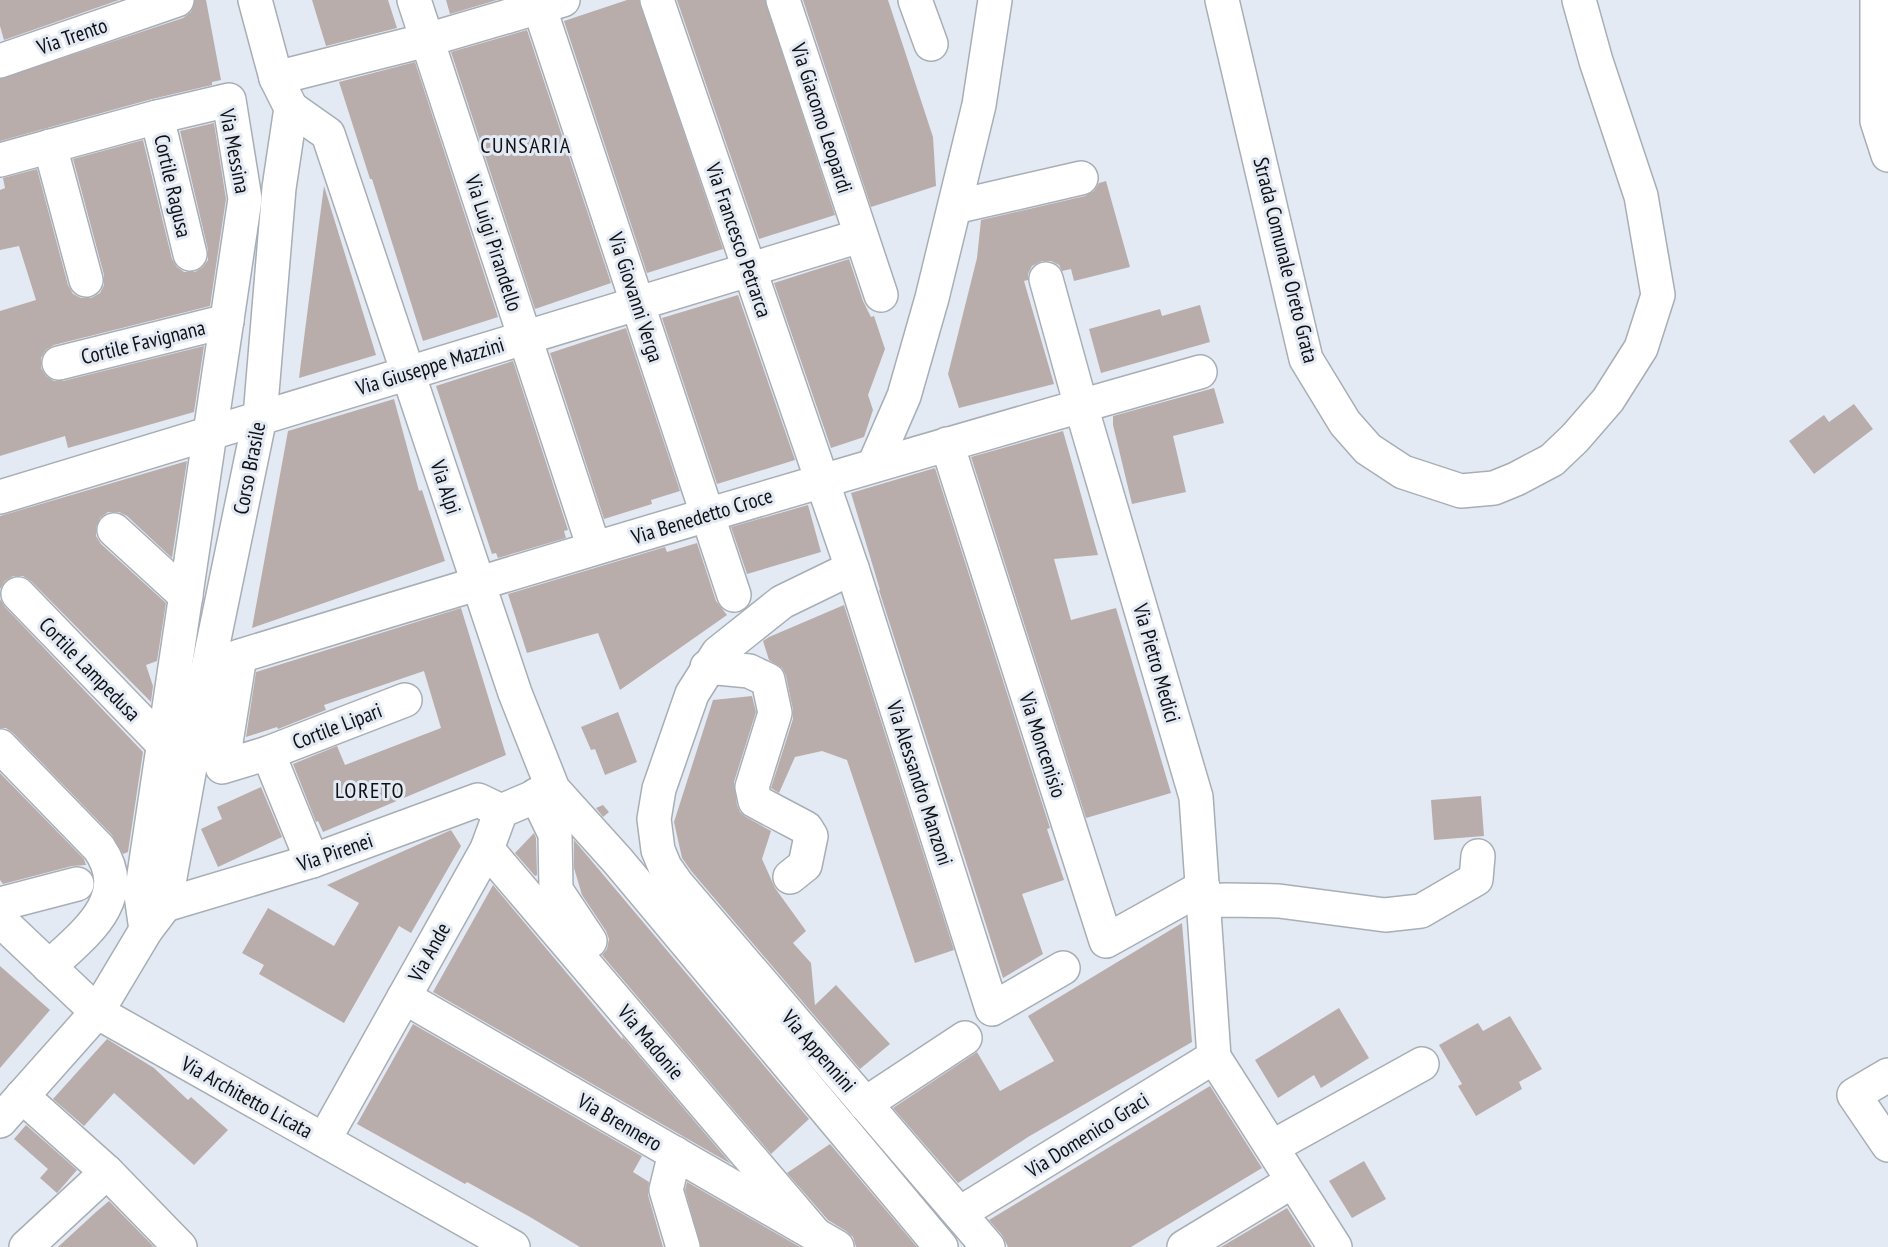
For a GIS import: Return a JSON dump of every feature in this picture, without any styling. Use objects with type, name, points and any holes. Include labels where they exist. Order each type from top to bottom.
[{"type":"street","name":"Via Trento","points":[[0,61],[177,0]]},
{"type":"street","points":[[255,0],[276,78],[291,108]]},
{"type":"street","name":"Via Luigi Pirandello","points":[[414,0],[594,548]]},
{"type":"street","name":"Via Francesco Petrarca","points":[[657,0],[822,480]]},
{"type":"street","name":"Via Giacomo Leopardi","points":[[783,0],[881,295]]},
{"type":"street","points":[[915,0],[931,44]]},
{"type":"street","points":[[874,465],[904,396],[956,207],[979,105],[995,0]]},
{"type":"street","name":"Strada Comunale Oreto Grata","points":[[1222,0],[1306,358],[1345,423],[1368,448],[1403,472],[1461,491],[1494,488],[1516,479],[1552,460],[1575,438],[1608,400],[1641,348],[1658,295],[1641,196],[1596,61],[1579,0]]},
{"type":"street","points":[[1877,0],[1877,121],[1888,155]]},
{"type":"street","points":[[276,78],[427,40],[546,2]]},
{"type":"street","name":"Via Giovanni Verga","points":[[546,2],[638,303],[734,595]]},
{"type":"street","name":"Via Messina","points":[[0,160],[157,117],[229,100],[245,199],[211,433]]},
{"type":"street","name":"Via Alpi","points":[[291,108],[328,134],[515,693],[544,792],[618,861]]},
{"type":"street","name":"Corso Brasile","points":[[0,1121],[97,1012],[156,918],[260,417],[279,188],[291,108]]},
{"type":"street","name":"Cortile Ragusa","points":[[157,117],[190,254]]},
{"type":"street","points":[[50,146],[86,280]]},
{"type":"street","points":[[956,207],[1081,178]]},
{"type":"street","name":"Via Giuseppe Mazzini","points":[[0,497],[860,236]]},
{"type":"street","name":"Via Pietro Medici","points":[[1046,279],[1196,797],[1214,1057]]},
{"type":"street","name":"Cortile Favignana","points":[[59,363],[227,321]]},
{"type":"street","name":"Via Benedetto Croce","points":[[208,668],[478,582],[822,480],[1200,372]]},
{"type":"street","name":"Corso Brasile","points":[[156,918],[141,895],[211,433]]},
{"type":"street","name":"Via Moncenisio","points":[[947,444],[1106,941],[1203,894]]},
{"type":"street","name":"Via Alessandro Manzoni","points":[[822,480],[992,1009],[1063,968]]},
{"type":"street","points":[[114,530],[186,596]]},
{"type":"street","name":"Via Appennini","points":[[852,568],[782,602],[718,653],[707,667],[692,694],[660,789],[654,819],[658,850],[676,884],[988,1247]]},
{"type":"street","name":"Cortile Lampedusa","points":[[18,594],[163,744]]},
{"type":"street","name":"Cortile Lipari","points":[[240,656],[222,767],[268,753],[405,700]]},
{"type":"street","points":[[707,667],[749,671],[768,680],[775,714],[752,787],[754,801],[806,828],[811,836],[805,865],[790,877]]},
{"type":"street","points":[[0,746],[99,848],[108,861],[111,875],[109,896],[102,912],[90,928],[49,967]]},
{"type":"street","name":"Cortile Lipari","points":[[268,753],[312,861]]},
{"type":"street","points":[[501,811],[544,792],[555,834],[556,890],[590,941]]},
{"type":"street","name":"Via Pirenei","points":[[156,918],[477,800],[501,811]]},
{"type":"street","name":"Via Ande","points":[[324,1140],[487,849],[501,811]]},
{"type":"street","name":"Via Madonie","points":[[487,849],[826,1241]]},
{"type":"street","points":[[1203,894],[1226,900],[1279,901],[1385,915],[1421,910],[1476,879],[1478,856]]},
{"type":"street","name":"Via Appennini","points":[[618,861],[942,1247]]},
{"type":"street","points":[[0,904],[77,884]]},
{"type":"street","name":"Via Architetto Licata","points":[[0,920],[97,1012],[513,1247]]},
{"type":"street","name":"Via Brennero","points":[[404,997],[826,1241]]},
{"type":"street","points":[[865,1104],[965,1038]]},
{"type":"street","points":[[1214,1057],[1335,1247]]},
{"type":"street","name":"Via Domenico Graci","points":[[960,1213],[1214,1057]]},
{"type":"street","points":[[1272,1147],[1422,1064]]},
{"type":"street","points":[[1888,1075],[1854,1095],[1888,1144]]},
{"type":"street","points":[[22,1096],[107,1172],[180,1247]]},
{"type":"street","points":[[675,1153],[666,1190],[683,1247]]},
{"type":"street","points":[[26,1247],[107,1172]]},
{"type":"street","points":[[1184,1247],[1293,1180]]},
{"type":"building","points":[[0,0],[119,0],[4,40],[0,26]]},
{"type":"building","points":[[195,0],[206,0],[221,80],[212,82],[212,85],[0,141],[0,79],[183,18],[191,12]]},
{"type":"building","points":[[312,0],[388,0],[397,28],[326,46]]},
{"type":"building","points":[[446,0],[497,0],[450,14]]},
{"type":"building","points":[[627,0],[639,0],[723,249],[647,273],[564,21]]},
{"type":"building","points":[[677,0],[765,0],[835,215],[759,239]]},
{"type":"building","points":[[803,0],[888,0],[933,137],[936,186],[871,207]]},
{"type":"building","points":[[527,30],[611,283],[535,309],[451,52]]},
{"type":"building","points":[[415,62],[498,317],[423,341],[339,82]]},
{"type":"building","points":[[214,123],[226,199],[210,306],[54,345],[46,350],[41,358],[41,368],[46,376],[54,381],[63,381],[204,346],[194,412],[68,448],[65,436],[0,456],[0,311],[36,300],[19,246],[0,250],[0,190],[5,188],[3,178],[37,169],[68,285],[73,294],[81,298],[91,298],[100,293],[104,285],[104,275],[73,159],[143,140],[172,259],[184,272],[195,272],[208,260],[208,250],[180,131]]},
{"type":"building","points":[[1106,181],[1130,267],[1074,281],[1071,269],[1062,271],[1059,265],[1051,261],[1042,261],[1032,266],[1028,280],[1024,281],[1054,384],[959,408],[948,374],[977,258],[981,220],[1085,196],[1094,191],[1099,183]]},
{"type":"building","points":[[324,186],[376,355],[299,378],[308,307]]},
{"type":"building","points":[[849,259],[863,301],[871,317],[874,316],[885,349],[868,395],[873,410],[864,437],[831,448],[774,283]]},
{"type":"building","points":[[738,295],[795,460],[717,484],[662,318]]},
{"type":"building","points":[[1200,305],[1210,342],[1101,373],[1089,329],[1160,309],[1162,316]]},
{"type":"building","points":[[626,328],[680,491],[651,500],[652,504],[604,519],[550,353]]},
{"type":"building","points":[[513,361],[568,530],[564,531],[566,538],[498,558],[496,553],[492,554],[436,386]]},
{"type":"building","points":[[1214,388],[1224,423],[1173,436],[1186,492],[1132,504],[1113,425],[1113,416]]},
{"type":"building","points":[[394,399],[419,491],[422,490],[445,561],[252,628],[288,431]]},
{"type":"building","points":[[1854,404],[1873,429],[1814,474],[1789,441],[1824,415],[1829,422]]},
{"type":"building","points":[[1063,431],[1098,555],[1054,559],[1071,620],[1116,608],[1171,793],[1086,818],[971,457]]},
{"type":"building","points":[[187,461],[172,558],[127,516],[119,512],[108,512],[100,518],[96,527],[96,536],[101,544],[166,603],[157,661],[146,665],[153,686],[151,702],[31,581],[23,576],[13,576],[5,581],[0,589],[0,516]]},
{"type":"building","points":[[935,468],[1050,828],[1047,829],[1064,880],[1022,894],[1043,954],[1003,978],[879,590],[851,493]]},
{"type":"building","points":[[808,505],[821,552],[747,574],[731,527]]},
{"type":"building","points":[[697,543],[716,601],[727,615],[620,690],[598,633],[527,653],[508,594],[665,547],[667,552]]},
{"type":"building","points":[[0,599],[5,607],[143,752],[128,852],[123,854],[112,835],[13,733],[6,728],[0,728]]},
{"type":"building","points":[[844,605],[954,950],[915,963],[847,760],[822,751],[795,757],[779,793],[771,788],[793,719],[793,710],[786,676],[782,668],[769,660],[763,641]]},
{"type":"building","points":[[461,608],[506,755],[323,832],[318,821],[316,822],[293,764],[337,746],[345,765],[441,728],[424,671],[324,705],[326,710],[278,729],[277,727],[246,737],[256,672]]},
{"type":"building","points":[[752,696],[756,712],[734,782],[737,805],[746,817],[771,831],[762,859],[775,888],[806,931],[793,943],[811,963],[815,1005],[836,985],[890,1044],[860,1069],[682,858],[674,822],[713,700]]},
{"type":"building","points":[[618,712],[637,762],[605,775],[595,749],[591,750],[581,727]]},
{"type":"building","points":[[0,773],[84,859],[86,865],[72,866],[3,884],[0,880]]},
{"type":"building","points":[[261,787],[282,837],[218,867],[201,829],[222,819],[217,807]]},
{"type":"building","points":[[1481,796],[1484,836],[1434,840],[1431,800]]},
{"type":"building","points":[[603,805],[609,812],[603,817],[596,808]]},
{"type":"building","points":[[451,830],[461,846],[411,933],[399,926],[344,1023],[259,974],[264,965],[242,953],[268,908],[334,946],[359,903],[327,885]]},
{"type":"building","points":[[534,833],[537,875],[535,876],[515,853]]},
{"type":"building","points":[[574,840],[809,1119],[771,1154],[602,955],[607,949],[609,939],[582,895],[574,868]]},
{"type":"building","points":[[493,885],[623,1040],[622,1036],[731,1164],[433,992]]},
{"type":"building","points":[[1182,923],[1192,1042],[1028,1137],[958,1183],[893,1108],[977,1052],[1000,1091],[1054,1061],[1028,1016]]},
{"type":"building","points":[[0,966],[50,1010],[0,1068]]},
{"type":"building","points":[[1339,1008],[1369,1058],[1321,1088],[1314,1075],[1278,1098],[1255,1060]]},
{"type":"building","points":[[1510,1016],[1542,1069],[1519,1082],[1522,1089],[1476,1116],[1458,1086],[1462,1084],[1439,1045],[1478,1023],[1483,1031]]},
{"type":"building","points":[[413,1024],[642,1156],[633,1172],[649,1182],[648,1195],[663,1247],[580,1247],[467,1182],[465,1184],[357,1124]]},
{"type":"building","points":[[107,1039],[154,1068],[188,1100],[191,1097],[228,1130],[194,1165],[114,1093],[84,1126],[53,1099]]},
{"type":"building","points":[[1210,1086],[1262,1168],[1131,1247],[1008,1247],[1002,1235],[989,1220]]},
{"type":"building","points":[[26,1125],[77,1170],[57,1193],[40,1178],[48,1169],[14,1139]]},
{"type":"building","points":[[830,1144],[917,1247],[856,1247],[853,1237],[828,1220],[787,1173]]},
{"type":"building","points":[[1364,1161],[1386,1199],[1352,1218],[1329,1181]]},
{"type":"building","points":[[687,1182],[800,1247],[701,1247],[685,1190]]},
{"type":"building","points":[[109,1201],[154,1247],[58,1247],[96,1212]]},
{"type":"building","points":[[1287,1208],[1312,1247],[1221,1247]]},
{"type":"district","name":"CUNSARIA","points":[[526,145]]},
{"type":"district","name":"LORETO","points":[[370,790]]}]
